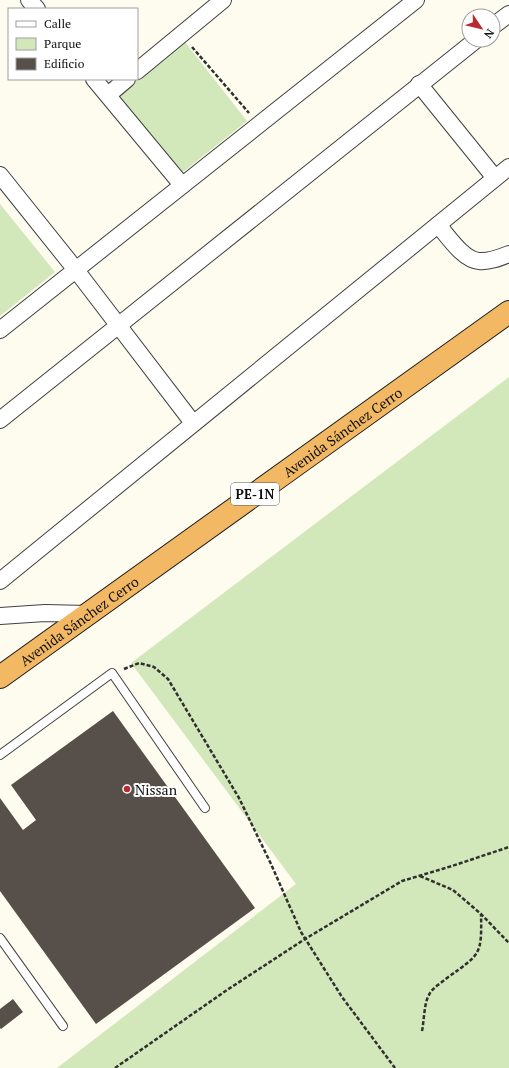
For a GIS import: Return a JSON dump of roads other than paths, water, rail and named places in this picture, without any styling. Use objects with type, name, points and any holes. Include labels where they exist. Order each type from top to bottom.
[{"type":"highway","name":"Avenida Sánchez Cerro","points":[[0,677],[509,312]]},
{"type":"street","points":[[29,0],[36,8]]},
{"type":"street","points":[[138,70],[223,0]]},
{"type":"street","points":[[0,330],[416,0]]},
{"type":"street","points":[[0,420],[466,48]]},
{"type":"street","points":[[95,80],[182,185]]},
{"type":"street","points":[[108,95],[126,80]]},
{"type":"street","points":[[419,84],[495,178]]},
{"type":"street","points":[[0,581],[509,167]]},
{"type":"street","points":[[0,175],[76,270],[193,423]]},
{"type":"street","points":[[438,224],[464,256],[478,261],[493,260],[509,254]]},
{"type":"street","points":[[0,616],[45,613],[88,614]]},
{"type":"lane","points":[[0,755],[112,673],[205,808]]},
{"type":"lane","points":[[0,938],[63,1026]]},
{"type":"place","name":"Nissan","points":[[127,789]]}]
